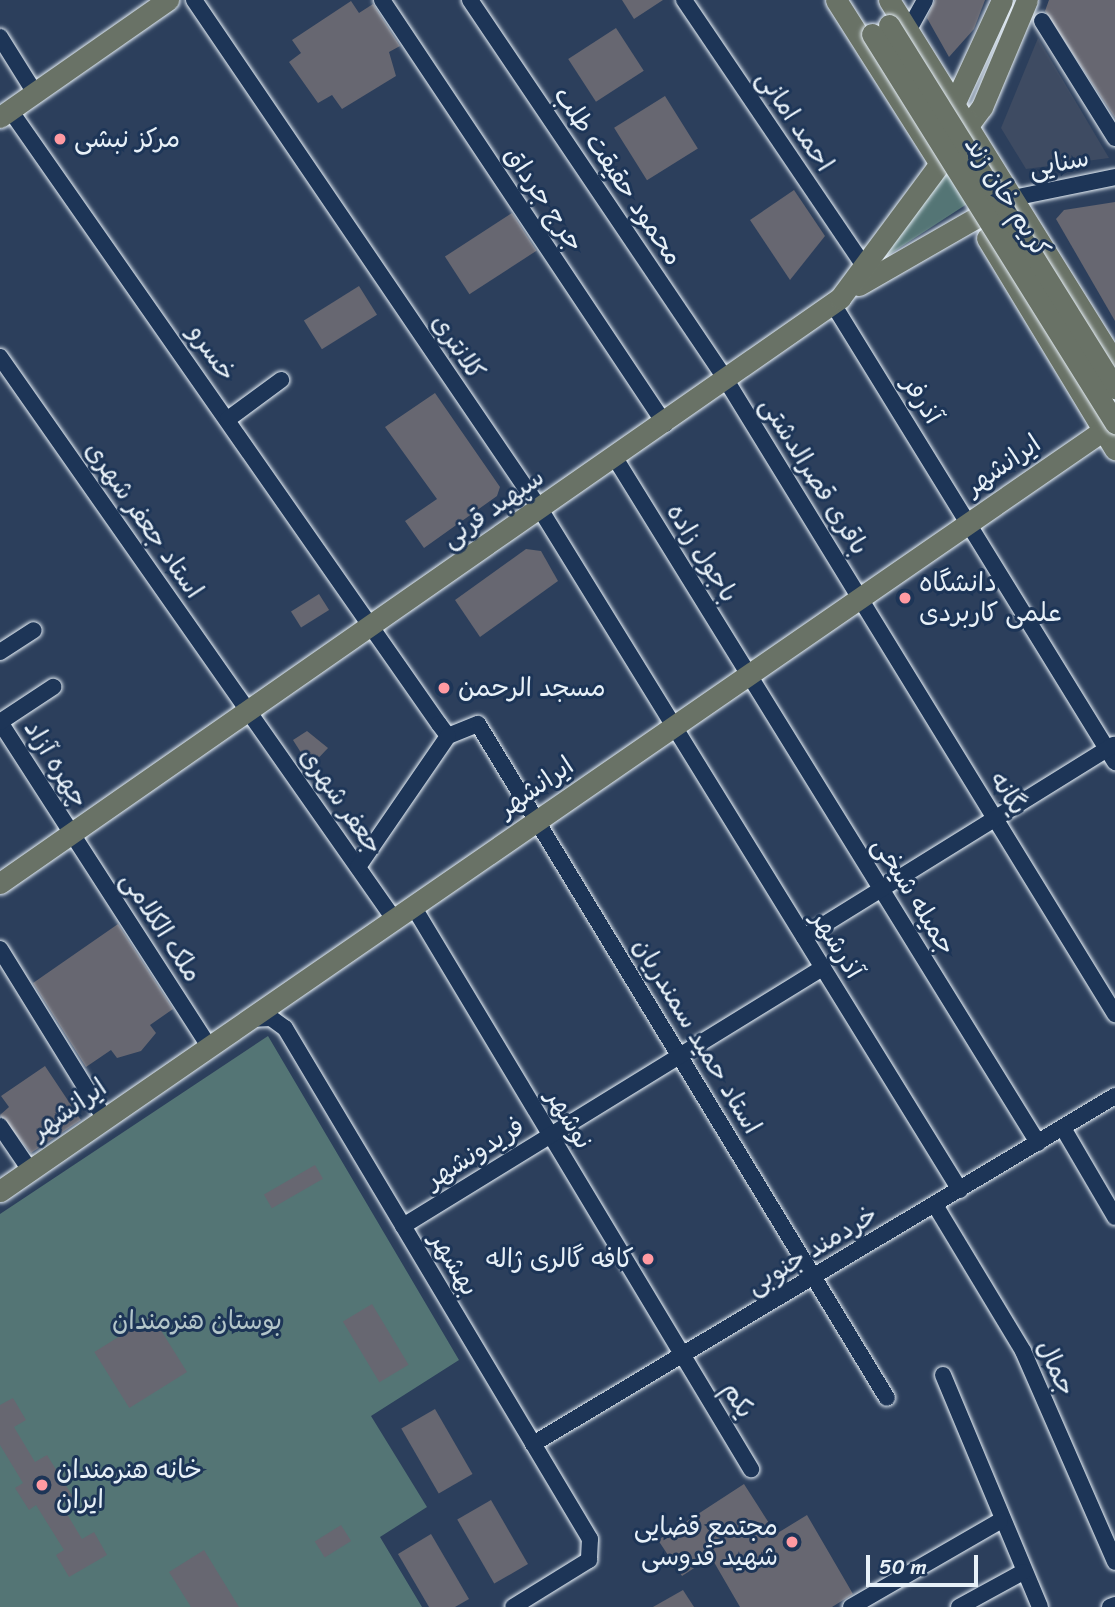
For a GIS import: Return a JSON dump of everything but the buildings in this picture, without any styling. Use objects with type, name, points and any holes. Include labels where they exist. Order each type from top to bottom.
[{"type":"main road","points":[[836,0],[926,146],[939,162]]},
{"type":"main road","name":"کریم خان زند","points":[[851,0],[890,30],[934,72],[1115,363]]},
{"type":"main road","name":"کریم خان زند","points":[[873,0],[1111,425],[1115,449]]},
{"type":"main road","name":"کریم خان زند","points":[[889,0],[890,30],[1115,388]]},
{"type":"main road","points":[[926,146],[956,106],[1002,0]]},
{"type":"main road","name":"سپهبد قرنی","points":[[0,883],[665,424],[841,298],[866,269],[939,162],[968,127],[1002,69],[1027,0]]},
{"type":"main road","points":[[5,113],[164,1]]},
{"type":"main road","points":[[895,96],[910,108],[925,104],[936,92],[934,72]]},
{"type":"main road","points":[[841,298],[974,216],[1013,198]]},
{"type":"main road","name":"کریم خان زند","points":[[974,216],[1111,425]]},
{"type":"main road","name":"ایرانشهر","points":[[0,1191],[1111,425]]},
{"type":"street","name":"کلانتری","points":[[194,0],[540,509],[673,726]]},
{"type":"street","name":"جرج جرداق","points":[[382,0],[665,424]]},
{"type":"street","name":"محمود حقیقت طلب","points":[[470,0],[726,380]]},
{"type":"street","name":"احمد امانی","points":[[684,0],[866,269]]},
{"type":"street","points":[[890,30],[925,0]]},
{"type":"street","points":[[1042,21],[1115,138]]},
{"type":"street","points":[[0,37],[35,93]]},
{"type":"street","name":"خسرو","points":[[5,113],[228,419],[448,736]]},
{"type":"street","name":"سنایی","points":[[1013,198],[1115,177]]},
{"type":"street","name":"آذرفر","points":[[841,298],[970,522],[1112,752]]},
{"type":"street","name":"استاد جعفر شهری","points":[[0,357],[247,712]]},
{"type":"street","points":[[228,419],[281,380]]},
{"type":"street","name":"باقری قصرالدشتی","points":[[726,380],[860,598]]},
{"type":"street","name":"باجول زاده","points":[[615,458],[748,675]]},
{"type":"street","name":"یگانه","points":[[860,598],[1115,1014]]},
{"type":"street","points":[[0,652],[34,630]]},
{"type":"street","name":"جمیله شیخی","points":[[748,675],[1038,1143]]},
{"type":"street","points":[[0,722],[52,687]]},
{"type":"street","name":"جعفر شهری","points":[[247,712],[394,919]]},
{"type":"street","name":"چهره آزاد","points":[[0,722],[71,834]]},
{"type":"street","name":"استاد حمید سمندریان","points":[[448,736],[478,724],[887,1398]]},
{"type":"street","name":"آذرشهر","points":[[673,726],[960,1190]]},
{"type":"street","points":[[358,867],[448,736]]},
{"type":"street","points":[[803,937],[995,819],[1112,752]]},
{"type":"street","name":"ملک الکلامی","points":[[71,834],[209,1046]]},
{"type":"street","name":"نوشهر","points":[[413,906],[683,1357]]},
{"type":"street","points":[[0,949],[105,1119]]},
{"type":"street","name":"فریدونشهر","points":[[403,1226],[823,968]]},
{"type":"street","name":"بهشهر","points":[[249,1019],[271,1018],[285,1028],[590,1539],[589,1560],[513,1607]]},
{"type":"street","name":"خردمند جنوبی","points":[[533,1444],[1115,1097]]},
{"type":"street","points":[[0,1126],[30,1170]]},
{"type":"street","points":[[1063,1128],[1115,1217]]},
{"type":"street","name":"جمال","points":[[935,1205],[1023,1351],[1115,1562]]},
{"type":"street","name":"یکم","points":[[683,1357],[751,1469]]},
{"type":"street","points":[[943,1376],[1023,1572],[1040,1607]]},
{"type":"street","points":[[851,1607],[998,1512]]},
{"type":"street","points":[[998,1512],[1050,1607]]},
{"type":"street","points":[[959,1607],[1023,1572]]},
{"type":"street","points":[[1110,1607],[1115,1605]]},
{"type":"shaded area","points":[[1038,38],[1109,158],[1026,169],[1001,128]]},
{"type":"green space","points":[[948,166],[970,202],[884,258],[924,198]]},
{"type":"green space","name":"بوستان هنرمندان","points":[[268,1036],[459,1360],[371,1416],[427,1507],[380,1537],[422,1607],[0,1607],[0,1214]]},
{"type":"place","name":"مرکز نبشی","points":[[60,139]]},
{"type":"place","name":"دانشگاه علمی کاربردی","points":[[905,598]]},
{"type":"place","name":"مسجد الرحمن","points":[[444,688]]},
{"type":"place","name":"کافه گالری ژاله","points":[[648,1259]]},
{"type":"place","name":"خانه هنرمندان ایران","points":[[42,1485]]},
{"type":"place","name":"مجتمع قضایی شهید قدوسی","points":[[792,1542]]}]
